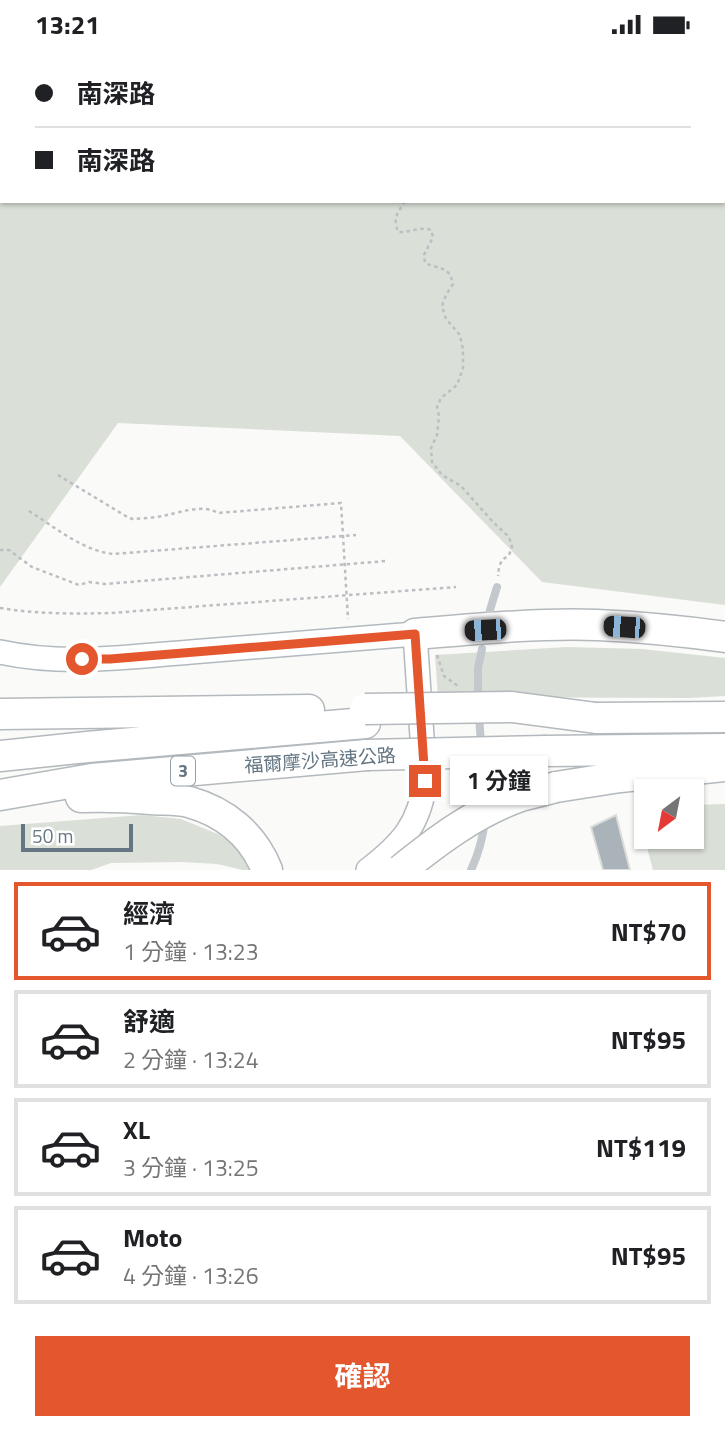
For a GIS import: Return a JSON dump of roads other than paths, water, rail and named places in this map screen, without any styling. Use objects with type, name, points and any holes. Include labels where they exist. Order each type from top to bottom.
[{"type":"highway","points":[[415,634],[596,625],[680,630],[725,637]]},
{"type":"highway","points":[[0,714],[365,716],[512,708],[596,718],[725,716]]},
{"type":"highway","name":"福爾摩沙高速公路","points":[[0,756],[365,716]]},
{"type":"highway","name":"福爾摩沙高速公路","points":[[0,796],[92,779],[367,755],[725,749]]},
{"type":"highway","points":[[385,865],[518,797],[555,787],[620,777],[725,766]]},
{"type":"highway","points":[[0,796],[116,796],[187,802],[217,813],[238,827],[254,844],[267,870]]},
{"type":"main road","points":[[0,652],[55,660],[110,659],[415,634],[425,781],[423,798],[416,818],[385,865],[346,870]]},
{"type":"lane","points":[[490,610],[496,587]]},
{"type":"lane","points":[[471,870],[484,835],[486,815],[477,692],[482,649]]}]
